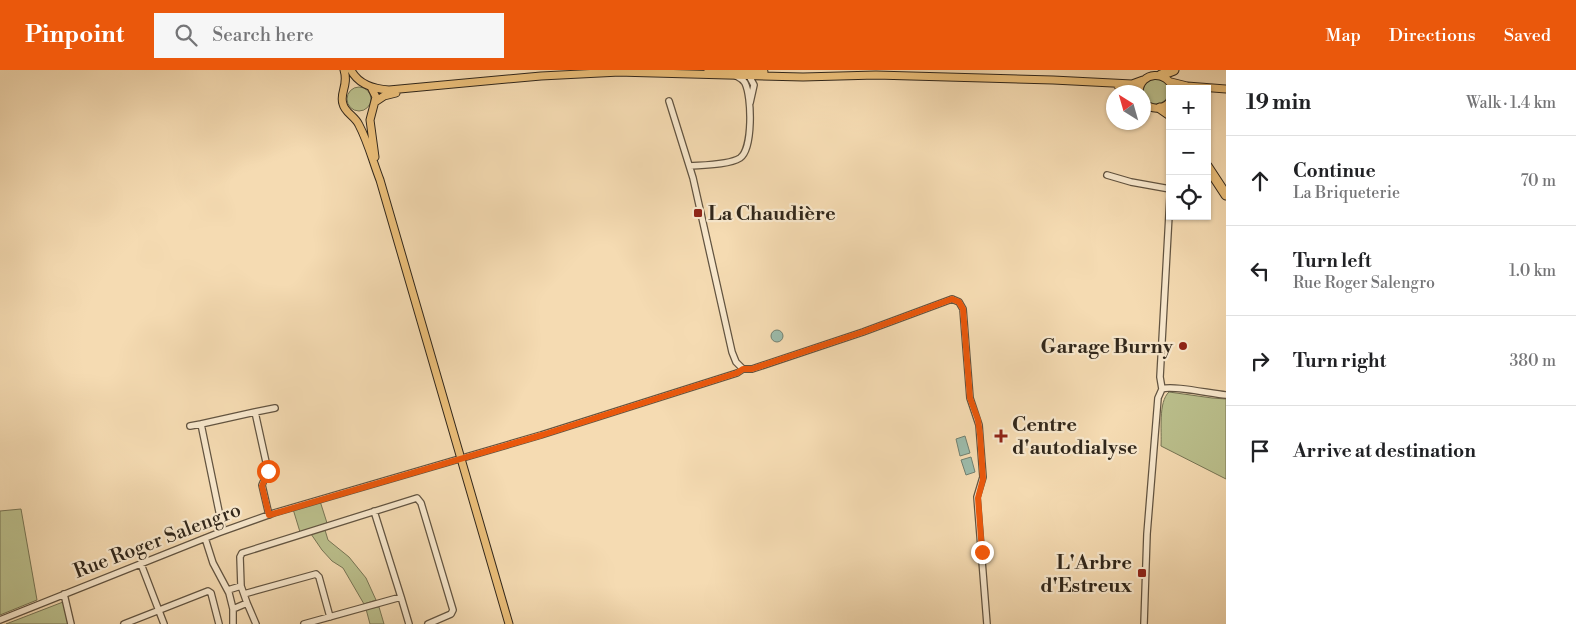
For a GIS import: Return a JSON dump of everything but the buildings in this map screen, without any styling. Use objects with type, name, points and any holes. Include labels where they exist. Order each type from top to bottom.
[{"type":"highway","points":[[1161,75],[1174,70]]},
{"type":"highway","points":[[1160,108],[1166,112]]},
{"type":"highway","points":[[1211,172],[1226,194]]},
{"type":"main road","points":[[344,70],[346,80],[342,97],[343,104],[360,126],[380,180],[509,624]]},
{"type":"main road","points":[[351,70],[357,79],[370,87],[375,93],[376,102]]},
{"type":"main road","points":[[370,87],[389,90],[423,88],[518,78],[635,70],[742,71],[771,76],[812,77],[854,75]]},
{"type":"main road","points":[[616,72],[735,76],[838,73],[1132,84],[1152,75],[1161,75],[1172,85]]},
{"type":"main road","points":[[1140,85],[1144,80]]},
{"type":"main road","points":[[345,90],[353,84],[363,83]]},
{"type":"main road","points":[[1105,83],[1114,85]]},
{"type":"main road","points":[[352,115],[362,116],[371,110],[376,102],[389,94],[423,88]]},
{"type":"main road","points":[[1211,89],[1226,89]]},
{"type":"main road","points":[[1151,108],[1160,108],[1166,104]]},
{"type":"main road","points":[[371,110],[370,130],[380,180]]},
{"type":"street","points":[[749,105],[754,87],[753,74]]},
{"type":"street","points":[[746,88],[747,81],[753,74]]},
{"type":"street","points":[[690,166],[730,162],[742,155],[748,142],[749,105],[746,88],[742,80],[735,76]]},
{"type":"street","points":[[754,87],[760,80],[771,76]]},
{"type":"street","points":[[669,101],[690,166],[732,352],[736,362],[743,369]]},
{"type":"street","points":[[1107,175],[1131,182],[1166,188]]},
{"type":"street","points":[[1144,624],[1147,530],[1158,398],[1162,389],[1160,377],[1169,220]]},
{"type":"street","name":"Rue Roger Salengro","points":[[0,620],[205,538],[269,515],[599,417],[737,373],[743,369],[752,369],[873,328],[950,299],[956,300],[963,309],[970,398],[979,425],[983,479],[978,498],[987,624]]},
{"type":"street","points":[[1162,389],[1169,387],[1226,395]]},
{"type":"street","points":[[190,426],[275,408]]},
{"type":"street","points":[[255,412],[268,471],[262,486],[269,515]]},
{"type":"street","points":[[201,424],[223,531]]},
{"type":"street","points":[[256,624],[241,586],[240,557],[242,553],[418,499],[421,501],[453,610],[451,614],[428,624]]},
{"type":"street","points":[[374,511],[409,624]]},
{"type":"street","points":[[205,538],[214,566],[228,590],[233,608],[233,624]]},
{"type":"street","points":[[141,564],[164,624]]},
{"type":"street","points":[[244,594],[316,574],[319,577],[330,617]]},
{"type":"street","points":[[228,590],[241,586]]},
{"type":"street","points":[[124,624],[206,591],[211,593],[219,624]]},
{"type":"street","points":[[64,594],[71,624]]},
{"type":"street","points":[[304,624],[401,598]]},
{"type":"street","points":[[233,608],[247,603]]},
{"type":"green space","points":[[1156,78],[1167,85],[1166,99],[1161,103],[1151,103],[1151,85],[1145,85],[1151,79]]},
{"type":"green space","points":[[359,87],[368,90],[371,99],[368,108],[359,111],[350,108],[347,99],[350,90]]},
{"type":"green space","points":[[1169,392],[1226,399],[1226,479],[1161,446],[1163,403]]},
{"type":"green space","points":[[320,501],[327,523],[300,532],[293,509]]},
{"type":"green space","points":[[21,509],[37,600],[0,615],[0,511]]},
{"type":"green space","points":[[325,530],[328,540],[349,557],[366,578],[376,600],[364,604],[343,568],[332,561],[311,534]]},
{"type":"green space","points":[[63,602],[68,624],[6,624]]},
{"type":"green space","points":[[379,607],[384,624],[370,624],[366,609]]},
{"type":"shaded area","points":[[775,330],[779,330],[783,336],[779,342],[775,342],[771,338],[771,334]]},
{"type":"shaded area","points":[[965,436],[970,453],[960,456],[956,439]]},
{"type":"shaded area","points":[[971,457],[975,472],[966,475],[961,460]]},
{"type":"place","name":"La Chaudière","points":[[698,213]]},
{"type":"place","name":"Garage Burny","points":[[1183,346]]},
{"type":"place","name":"Centre d'autodialyse","points":[[1001,436]]},
{"type":"place","name":"L'Arbre d'Estreux","points":[[1142,573]]},
{"type":"route","points":[[268,471],[262,486],[269,515],[542,435],[737,373],[743,369],[752,369],[863,332],[952,299],[959,302],[963,309],[970,398],[979,425],[983,479],[978,495],[982,552]]}]
